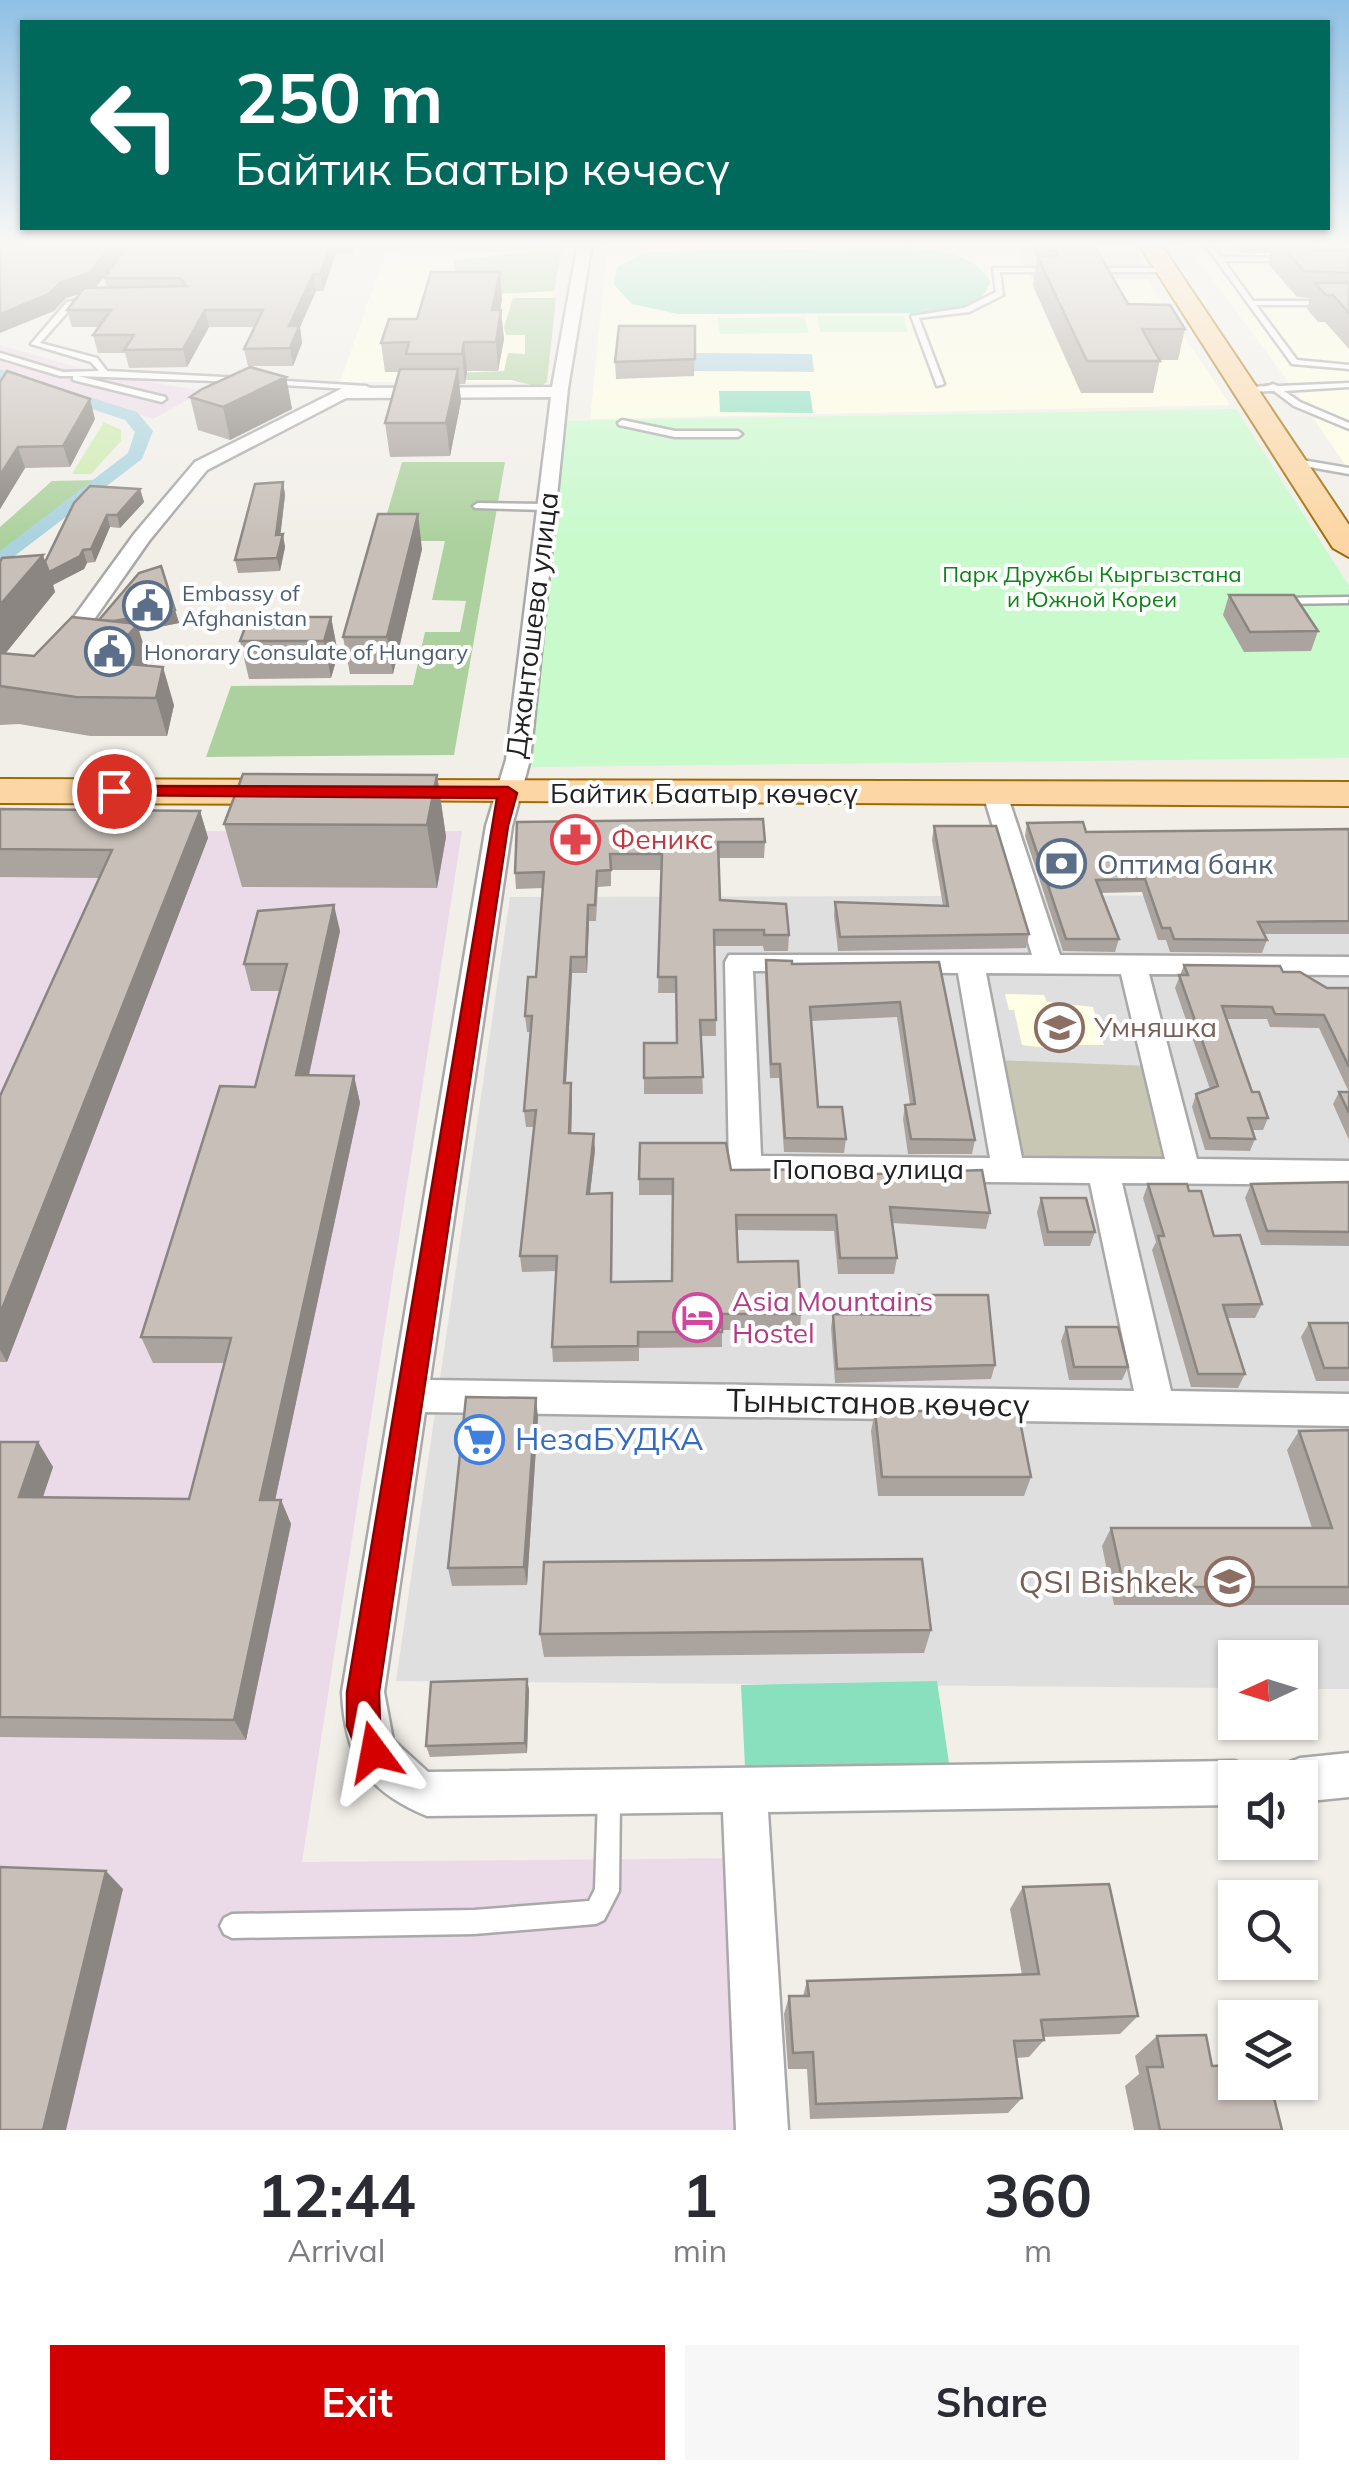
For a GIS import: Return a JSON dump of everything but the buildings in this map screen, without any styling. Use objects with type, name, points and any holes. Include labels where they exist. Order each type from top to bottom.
[{"type":"main road","points":[[1214,342],[1349,548]]},
{"type":"main road","name":"Байтик Баатыр көчөсү","points":[[0,791],[1349,794]]},
{"type":"street","name":"Джантошева улица","points":[[568,342],[518,760],[499,826],[363,1692],[364,1726],[387,1771],[406,1786],[427,1794],[609,1792]]},
{"type":"street","points":[[46,672],[142,537],[202,466],[343,394],[560,390]]},
{"type":"street","points":[[995,794],[1049,964]]},
{"type":"street","name":"Попова улица","points":[[1349,966],[739,962],[745,1168],[1349,1174]]},
{"type":"street","name":"Попова улица","points":[[970,964],[1008,1170]]},
{"type":"street","points":[[1132,965],[1184,1172]]},
{"type":"street","points":[[1103,1171],[1156,1407]]},
{"type":"street","name":"Тыныстанов көчөсү","points":[[408,1396],[1349,1410]]},
{"type":"street","points":[[1318,1778],[1349,1775]]},
{"type":"street","points":[[609,1792],[1218,1783]]},
{"type":"street","points":[[744,1789],[762,2130]]},
{"type":"lane","points":[[36,342],[94,360],[106,373]]},
{"type":"lane","points":[[925,342],[940,384]]},
{"type":"lane","points":[[1281,342],[1296,362],[1349,367]]},
{"type":"lane","points":[[0,356],[162,399]]},
{"type":"lane","points":[[63,374],[247,380]]},
{"type":"lane","points":[[264,382],[350,388],[560,390]]},
{"type":"lane","points":[[1244,390],[1349,385]]},
{"type":"lane","points":[[1274,386],[1296,404],[1349,426]]},
{"type":"lane","points":[[622,423],[675,434],[738,434]]},
{"type":"lane","points":[[1290,461],[1349,471]]},
{"type":"lane","points":[[478,506],[546,507]]},
{"type":"lane","points":[[1277,601],[1348,600]]},
{"type":"lane","points":[[232,1926],[474,1922],[596,1912],[607,1892],[609,1792]]},
{"type":"shaded area","points":[[354,342],[546,342],[539,382],[340,382]]},
{"type":"shaded area","points":[[598,342],[1189,342],[1230,405],[590,419]]},
{"type":"shaded area","points":[[1259,342],[1349,342],[1349,470]]},
{"type":"shaded area","points":[[0,345],[98,373],[204,391],[153,419],[0,372]]},
{"type":"shaded area","points":[[0,831],[462,831],[302,1862],[746,1858],[763,2130],[0,2130]]},
{"type":"shaded area","points":[[1345,895],[1349,904],[1349,1689],[1318,1689],[1318,1640],[1218,1640],[1218,1688],[396,1681],[510,897]]},
{"type":"shaded area","name":"Умняшка","points":[[1005,994],[1044,995],[1047,1002],[1093,1007],[1104,1045],[1073,1045],[1073,1051],[1022,1045],[1014,1010],[1009,1010]]},
{"type":"shaded area","points":[[995,1060],[1149,1066],[1168,1147],[1157,1164],[1031,1166],[1013,1153]]},
{"type":"green space","points":[[525,342],[551,342],[547,382],[540,387],[511,380],[394,380],[406,375],[504,371],[508,353],[525,354]]},
{"type":"green space","points":[[719,391],[810,391],[813,413],[720,412]]},
{"type":"green space","name":"Парк Дружбы Кыргызстана и Южной Кореи","points":[[1236,409],[1349,586],[1349,758],[532,767],[564,421]]},
{"type":"green space","points":[[104,422],[121,430],[121,441],[91,474],[72,474]]},
{"type":"green space","points":[[402,462],[505,462],[454,755],[206,757],[231,686],[413,685],[425,632],[460,632],[466,601],[432,600],[445,541],[379,541]]},
{"type":"green space","points":[[101,480],[0,553],[0,527],[52,481]]},
{"type":"green space","points":[[937,1681],[949,1763],[745,1767],[741,1685]]},
{"type":"water","points":[[692,353],[812,354],[814,372],[694,371]]},
{"type":"waterway","points":[[0,374],[131,416],[144,431],[136,455],[0,561]]},
{"type":"place","name":"Embassy of Afghanistan","points":[[147,606]]},
{"type":"place","name":"Honorary Consulate of Hungary","points":[[109,652]]},
{"type":"place","name":"Феникс","points":[[576,839]]},
{"type":"place","name":"Оптима банк","points":[[1062,864]]},
{"type":"place","name":"Умняшка","points":[[1059,1027]]},
{"type":"place","name":"Asia Mountains Hostel","points":[[697,1317]]},
{"type":"place","name":"НезаБУДКА","points":[[480,1439]]},
{"type":"place","name":"QSI Bishkek","points":[[1229,1582]]},
{"type":"route","points":[[114,791],[508,793],[499,826],[363,1692],[364,1726],[374,1752]]}]
